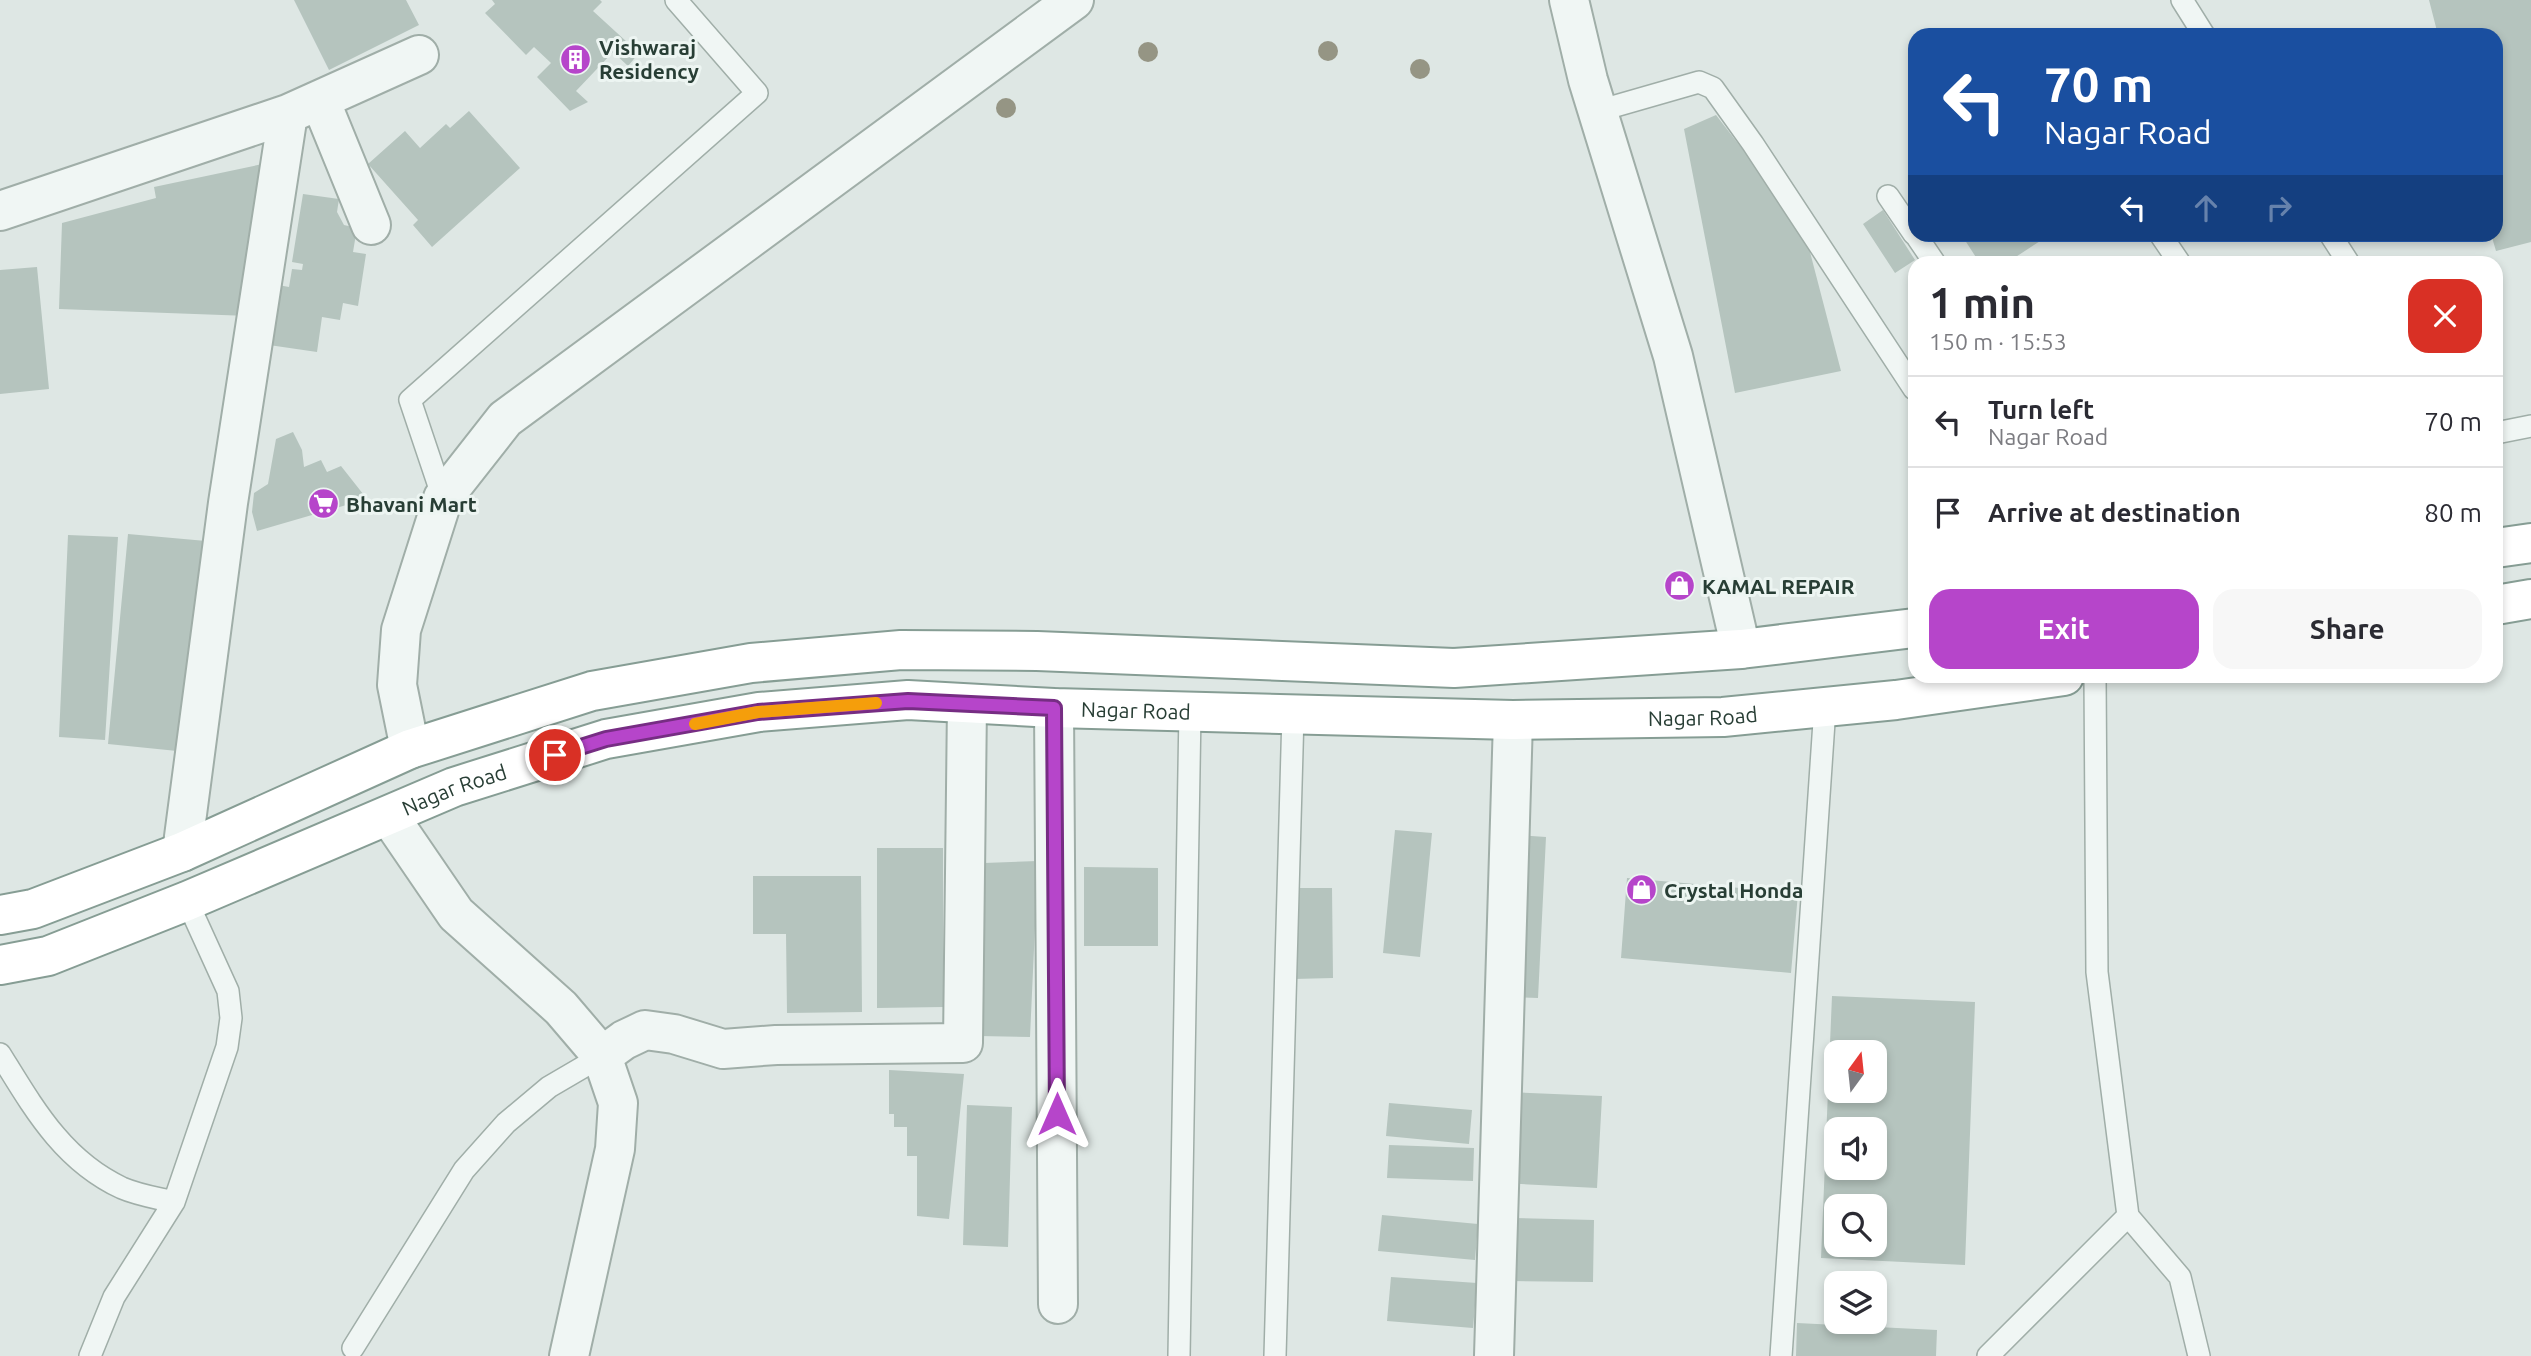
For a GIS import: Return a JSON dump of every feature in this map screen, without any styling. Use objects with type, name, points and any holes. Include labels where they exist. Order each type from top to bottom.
[{"type":"highway","points":[[2503,547],[2531,542]]},
{"type":"highway","points":[[2503,604],[2531,599]]},
{"type":"highway","points":[[0,915],[33,909],[182,852],[410,750],[592,691],[751,663],[901,650],[1037,651],[1454,668],[1741,649],[1908,629]]},
{"type":"highway","name":"Nagar Road","points":[[0,965],[48,956],[187,901],[454,787],[606,739],[758,712],[908,701],[1054,708],[1513,720],[1723,717],[1896,700],[2015,683]]},
{"type":"street","points":[[410,750],[397,685],[401,630],[443,498],[505,419],[1074,0]]},
{"type":"street","points":[[1569,0],[1598,110],[1673,356],[1741,649]]},
{"type":"street","points":[[0,211],[304,107],[419,55]]},
{"type":"street","points":[[304,107],[371,225]]},
{"type":"street","points":[[182,852],[228,503],[304,107]]},
{"type":"street","points":[[602,1056],[624,1040],[645,1030],[674,1034],[723,1049],[776,1045],[963,1043],[967,704]]},
{"type":"street","points":[[1054,708],[1058,1304]]},
{"type":"street","points":[[1494,1356],[1513,720]]},
{"type":"street","points":[[389,816],[456,914],[561,1008],[602,1056],[618,1103],[615,1149],[569,1356]]},
{"type":"lane","points":[[443,498],[411,400],[757,93],[676,0]]},
{"type":"lane","points":[[2182,0],[2200,28]]},
{"type":"lane","points":[[1598,110],[1699,82],[1713,88],[1753,144],[1908,380]]},
{"type":"lane","points":[[1888,196],[1908,224]]},
{"type":"lane","points":[[2503,432],[2531,426]]},
{"type":"lane","points":[[2095,683],[2097,972],[2128,1216],[2180,1277],[2199,1356]]},
{"type":"lane","points":[[1781,1356],[1825,707]]},
{"type":"lane","points":[[1179,1356],[1190,711]]},
{"type":"lane","points":[[1275,1356],[1293,715]]},
{"type":"lane","points":[[90,1356],[114,1297],[174,1202],[227,1047],[231,1018],[228,992],[187,901]]},
{"type":"lane","points":[[0,1054],[39,1116],[76,1159],[123,1188],[174,1202]]},
{"type":"lane","points":[[353,1348],[464,1170],[506,1123],[549,1087],[602,1056]]},
{"type":"lane","points":[[1988,1356],[2128,1216]]},
{"type":"building","points":[[294,0],[406,0],[419,25],[329,70]]},
{"type":"building","name":"Vishwaraj Residency","points":[[492,0],[600,0],[602,2],[593,11],[639,53],[628,66],[613,52],[576,91],[588,102],[570,111],[537,77],[551,63],[534,47],[526,55],[485,13],[495,4]]},
{"type":"building","points":[[2429,0],[2531,0],[2531,242],[2496,251],[2493,242],[2503,242],[2503,28],[2436,28]]},
{"type":"building","points":[[469,111],[520,168],[432,247],[413,225],[418,220],[368,164],[405,131],[420,148],[446,124],[450,128]]},
{"type":"building","points":[[1716,115],[1804,229],[1841,371],[1735,393],[1684,129]]},
{"type":"building","points":[[272,162],[249,316],[59,309],[62,223],[156,198],[154,187]]},
{"type":"building","points":[[303,194],[339,199],[337,212],[344,225],[357,228],[353,252],[366,254],[358,306],[343,303],[340,320],[322,317],[317,352],[269,345],[278,285],[289,287],[292,269],[302,270],[303,264],[292,262]]},
{"type":"building","points":[[1883,210],[1912,256],[1908,256],[1908,265],[1895,273],[1863,224]]},
{"type":"building","points":[[1966,242],[2039,242],[2017,256],[1975,256]]},
{"type":"building","points":[[37,267],[49,389],[0,394],[0,270]]},
{"type":"building","points":[[293,432],[302,450],[304,467],[321,460],[327,472],[341,466],[367,499],[257,531],[252,512],[254,493],[268,484],[276,439]]},
{"type":"building","points":[[128,534],[206,541],[187,752],[108,744]]},
{"type":"building","points":[[68,535],[118,537],[105,740],[59,737]]},
{"type":"building","points":[[1395,830],[1432,833],[1420,957],[1383,953]]},
{"type":"building","points":[[1516,835],[1546,837],[1538,998],[1508,997]]},
{"type":"building","points":[[877,848],[943,848],[943,1007],[877,1008]]},
{"type":"building","points":[[1038,861],[1030,1037],[979,1036],[984,863]]},
{"type":"building","points":[[1084,867],[1158,868],[1158,946],[1084,946]]},
{"type":"building","points":[[753,876],[861,876],[862,1012],[787,1013],[786,934],[753,934]]},
{"type":"building","points":[[1627,878],[1798,893],[1791,973],[1621,958]]},
{"type":"building","points":[[1293,888],[1332,888],[1333,978],[1294,979]]},
{"type":"building","points":[[1832,996],[1975,1002],[1965,1265],[1821,1258],[1824,1180],[1887,1180],[1887,1117],[1827,1117],[1828,1103],[1887,1103],[1887,1040],[1830,1040]]},
{"type":"building","points":[[889,1070],[964,1074],[949,1219],[917,1216],[917,1156],[907,1156],[907,1127],[894,1127],[894,1114],[889,1114]]},
{"type":"building","points":[[1506,1092],[1602,1096],[1597,1188],[1502,1183]]},
{"type":"building","points":[[1389,1103],[1472,1110],[1469,1144],[1386,1136]]},
{"type":"building","points":[[967,1105],[1012,1107],[1008,1247],[963,1245]]},
{"type":"building","points":[[1389,1145],[1474,1148],[1473,1181],[1387,1178]]},
{"type":"building","points":[[1382,1215],[1478,1224],[1475,1260],[1378,1251]]},
{"type":"building","points":[[1513,1218],[1594,1220],[1593,1282],[1512,1281]]},
{"type":"building","points":[[1391,1277],[1477,1283],[1473,1328],[1387,1321]]},
{"type":"building","points":[[1797,1323],[1824,1324],[1824,1334],[1887,1334],[1887,1328],[1937,1330],[1936,1356],[1796,1356]]},
{"type":"slow traffic","points":[[695,724],[758,712],[876,703]]},
{"type":"place","name":"Vishwaraj Residency","points":[[576,59]]},
{"type":"place","name":"Bhavani Mart","points":[[323,504]]},
{"type":"place","name":"KAMAL REPAIR","points":[[1679,586]]},
{"type":"place","name":"Crystal Honda","points":[[1641,890]]},
{"type":"route","points":[[555,755],[606,739],[758,712],[908,701],[1054,708],[1057,1114]]}]
